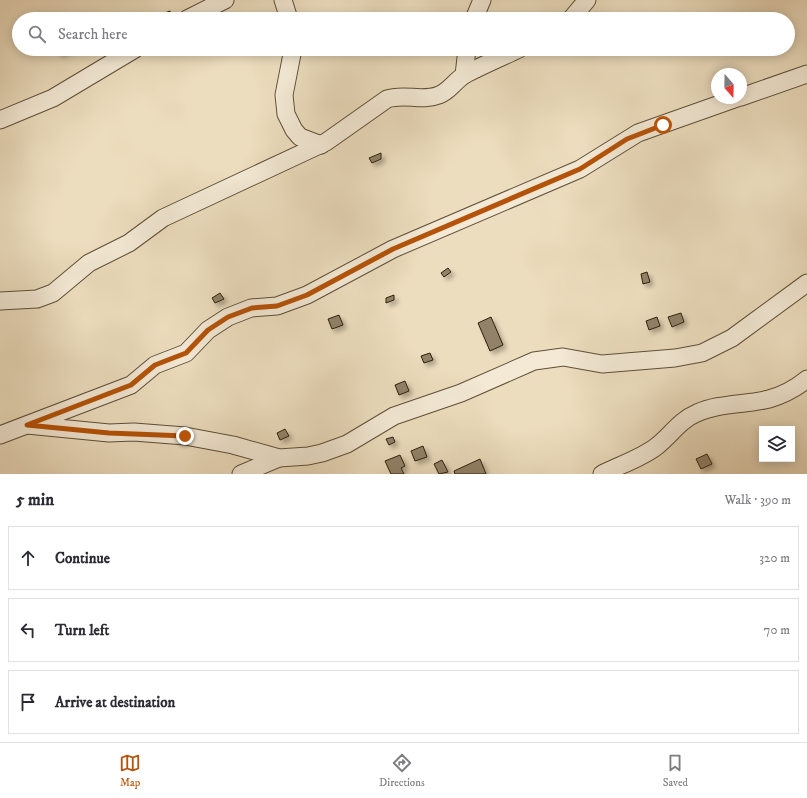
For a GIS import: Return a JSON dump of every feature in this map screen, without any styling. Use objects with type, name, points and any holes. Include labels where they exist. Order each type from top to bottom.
[{"type":"street","points":[[201,12],[226,0]]},
{"type":"street","points":[[283,0],[287,12]]},
{"type":"street","points":[[477,12],[482,0]]},
{"type":"street","points":[[577,12],[587,0]]},
{"type":"street","points":[[0,120],[53,98],[122,56]]},
{"type":"street","points":[[292,56],[284,96],[286,114],[300,137],[321,145]]},
{"type":"street","points":[[464,75],[466,56]]},
{"type":"street","points":[[0,301],[37,299],[53,293],[89,263],[129,243],[174,212],[321,145],[346,130],[387,99],[398,96],[424,98],[440,95],[447,91],[464,75],[504,56]]},
{"type":"street","points":[[747,94],[807,74]]},
{"type":"street","points":[[0,435],[131,385],[155,365],[186,353],[208,330],[228,317],[252,308],[277,306],[307,295],[393,249],[580,169],[638,133],[720,104]]},
{"type":"street","points":[[241,474],[279,458],[308,456],[336,449],[394,416],[461,393],[534,361],[563,358],[602,364],[675,358],[702,352],[732,338],[807,283]]},
{"type":"street","points":[[602,474],[649,452],[664,440],[679,424],[696,413],[714,408],[769,398],[791,390],[807,379]]},
{"type":"street","points":[[27,425],[109,433],[185,436],[233,445],[279,458]]},
{"type":"building","points":[[381,153],[381,159],[372,163],[369,158]]},
{"type":"building","points":[[448,268],[451,272],[444,277],[441,273]]},
{"type":"building","points":[[647,272],[650,282],[643,284],[641,274]]},
{"type":"building","points":[[220,293],[224,299],[215,303],[212,298]]},
{"type":"building","points":[[394,295],[394,300],[386,303],[386,298]]},
{"type":"building","points":[[681,313],[684,322],[672,327],[668,317]]},
{"type":"building","points":[[339,315],[343,325],[332,329],[328,319]]},
{"type":"building","points":[[491,317],[503,345],[490,351],[478,323]]},
{"type":"building","points":[[657,317],[660,326],[649,330],[646,321]]},
{"type":"building","points":[[430,353],[433,360],[424,363],[421,356]]},
{"type":"building","points":[[405,381],[409,391],[399,395],[395,385]]},
{"type":"building","points":[[285,429],[289,436],[280,440],[277,433]]},
{"type":"building","points":[[393,437],[395,442],[389,445],[386,439]]},
{"type":"building","points":[[423,446],[427,457],[415,461],[411,451]]},
{"type":"building","points":[[707,454],[712,464],[701,469],[696,459]]},
{"type":"building","points":[[400,455],[405,466],[401,468],[404,474],[391,474],[385,461]]},
{"type":"building","points":[[480,459],[486,474],[455,474],[454,471]]},
{"type":"building","points":[[442,460],[448,472],[439,474],[434,464]]},
{"type":"route","points":[[185,436],[134,432],[109,433],[27,425],[131,385],[155,365],[180,357],[192,349],[208,330],[228,317],[252,308],[277,306],[307,295],[393,249],[580,169],[594,162],[616,146],[638,133],[663,125]]}]
